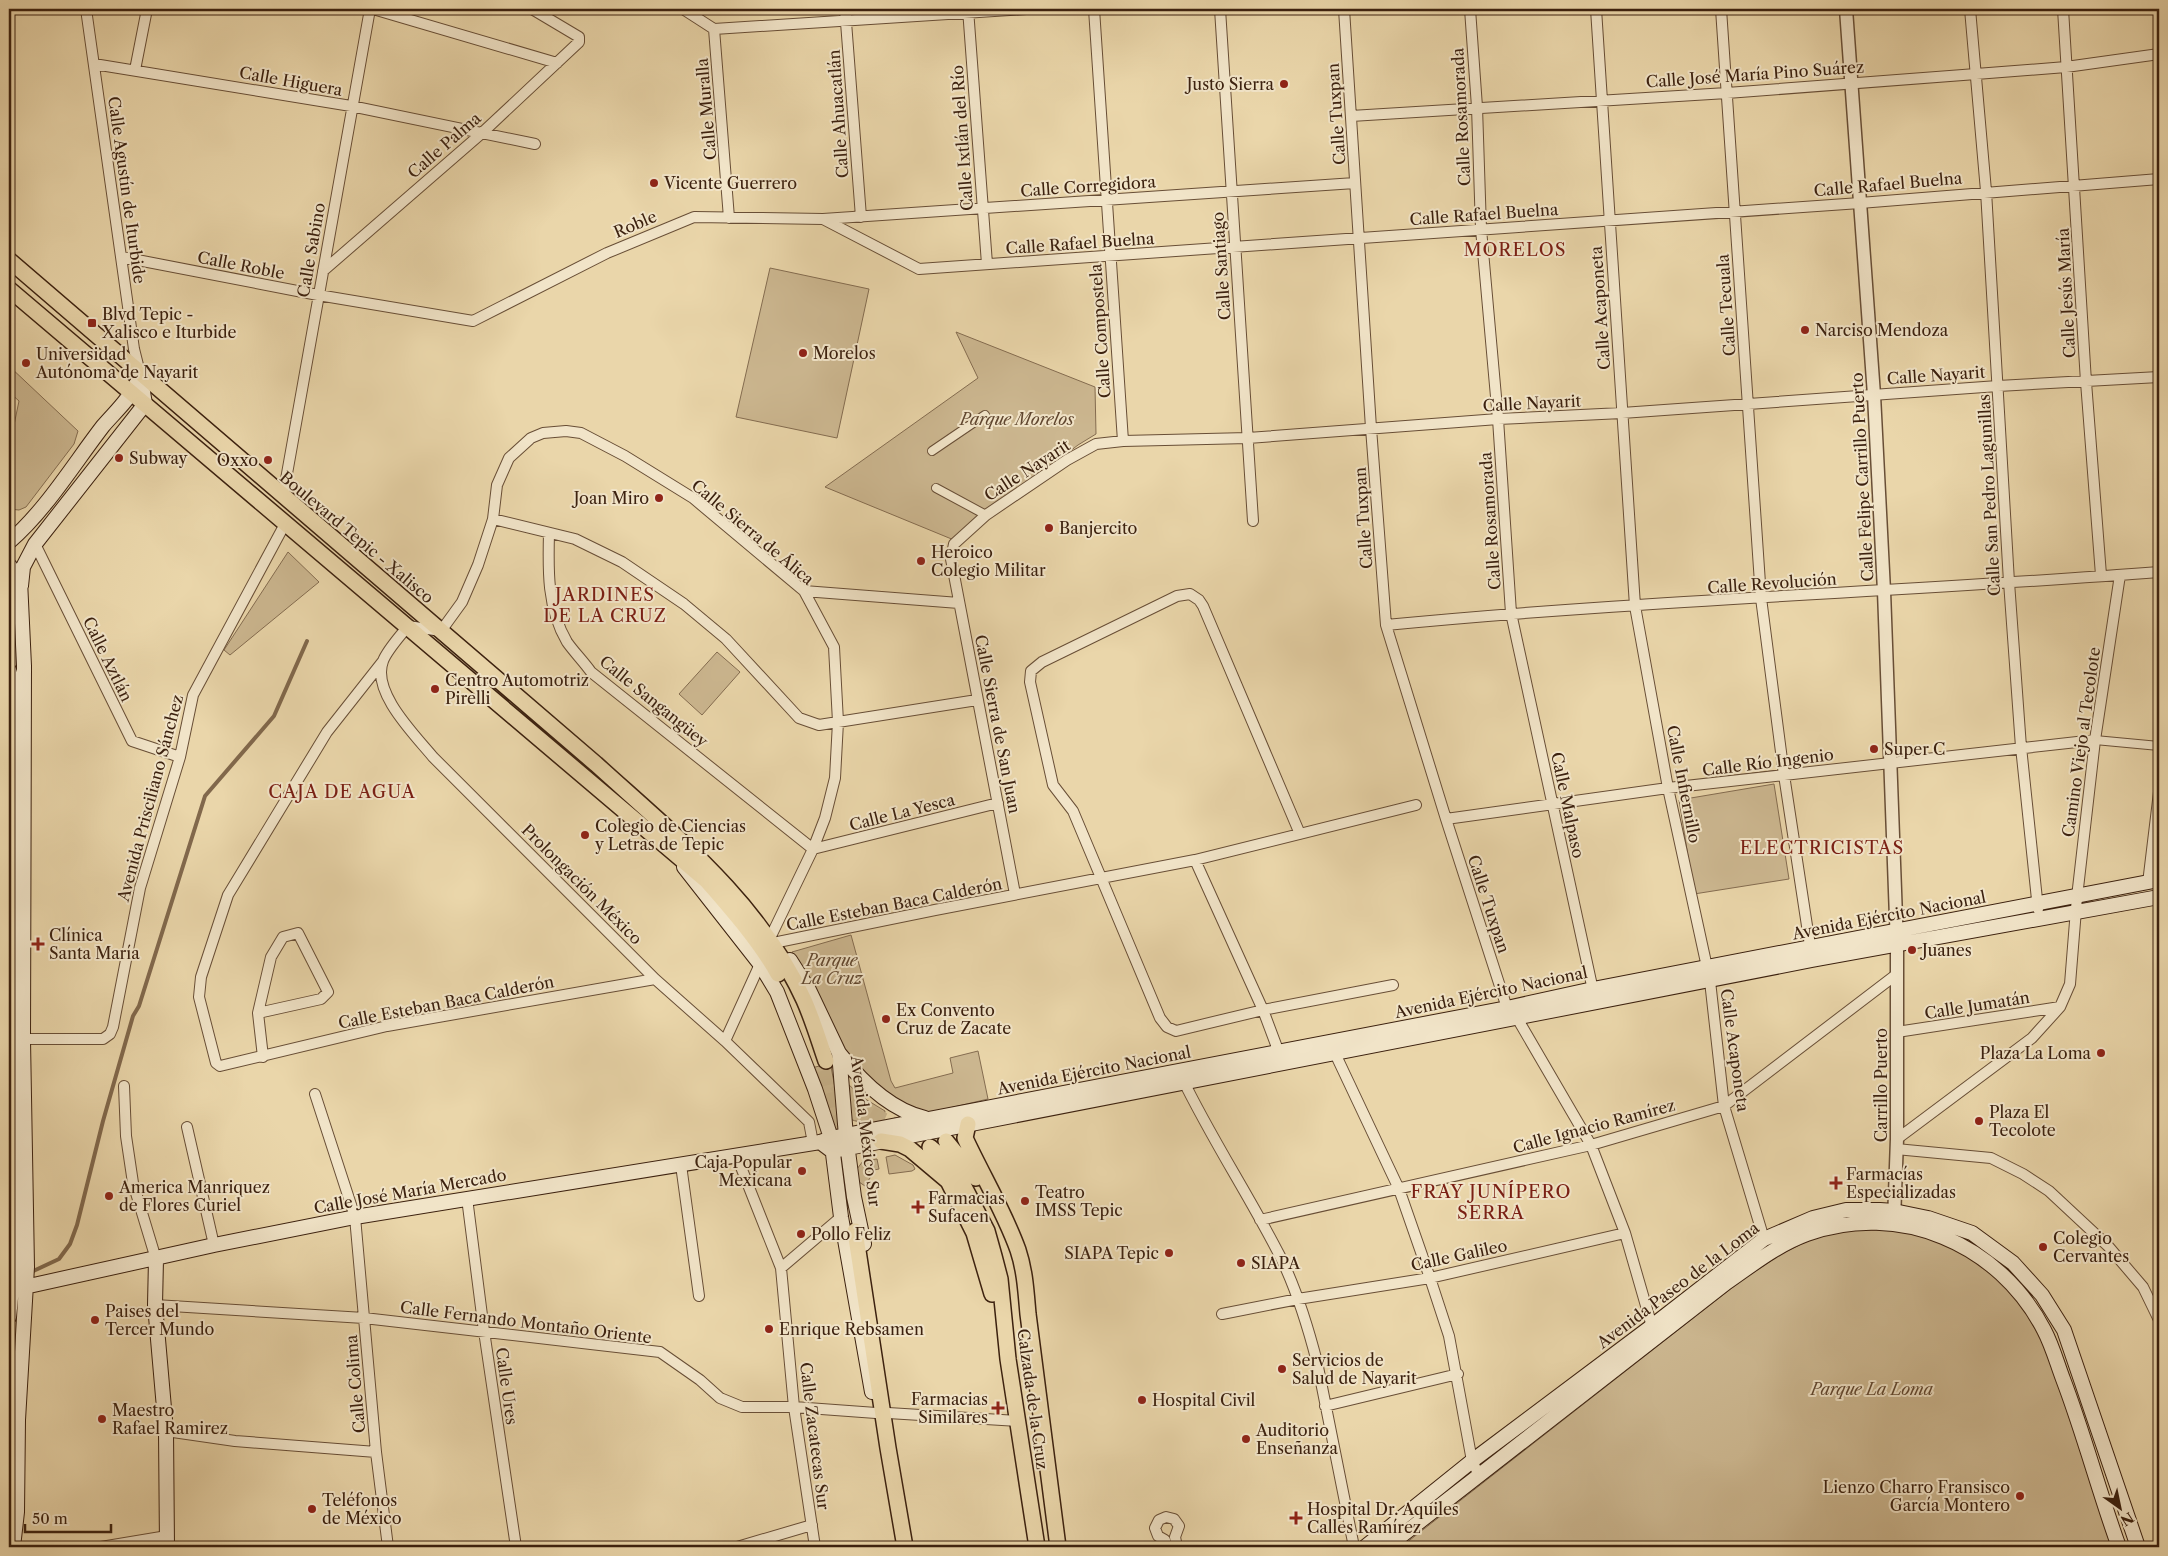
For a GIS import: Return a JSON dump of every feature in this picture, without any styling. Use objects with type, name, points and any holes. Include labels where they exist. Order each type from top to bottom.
[{"type":"main road","name":"Boulevard Tepic - Xalisco","points":[[9,260],[596,764],[677,848]]},
{"type":"main road","name":"Boulevard Tepic - Xalisco","points":[[9,288],[408,626],[677,848]]},
{"type":"main road","points":[[9,542],[32,518],[132,392],[140,374]]},
{"type":"main road","points":[[9,620],[16,613],[21,596],[23,567],[35,544],[145,404],[140,374]]},
{"type":"main road","points":[[9,566],[20,580],[24,666],[18,1040],[18,1420],[14,1445],[17,1512],[13,1547]]},
{"type":"main road","points":[[9,670],[11,680],[18,1040]]},
{"type":"main road","points":[[677,848],[746,909],[777,952],[804,999],[823,1064]]},
{"type":"main road","name":"Avenida México Sur","points":[[677,848],[724,874],[775,938],[809,990],[839,1052],[847,1142],[882,1413]]},
{"type":"main road","name":"Avenida México Sur","points":[[677,848],[760,964],[777,992],[816,1089],[824,1144],[842,1217],[882,1413],[905,1547]]},
{"type":"main road","name":"Avenida Ejército Nacional","points":[[1333,1048],[1508,1008],[1594,996],[1897,938],[2038,905],[2154,882]]},
{"type":"main road","name":"Avenida Ejército Nacional","points":[[1897,938],[2039,920],[2159,897]]},
{"type":"main road","name":"Avenida Ejército Nacional","points":[[847,1142],[931,1119],[1280,1057],[1517,1018],[1594,996]]},
{"type":"main road","points":[[839,1052],[882,1097],[907,1113],[931,1119]]},
{"type":"main road","name":"Avenida Ejército Nacional","points":[[824,1144],[881,1141],[968,1124],[1181,1076]]},
{"type":"main road","points":[[968,1124],[965,1138],[1018,1250],[1026,1280],[1028,1314]]},
{"type":"main road","points":[[881,1141],[900,1144],[910,1149],[948,1181],[974,1233],[980,1250],[1008,1359]]},
{"type":"main road","points":[[946,1141],[974,1174],[1003,1229],[1020,1280],[1028,1314]]},
{"type":"main road","name":"Calle José María Mercado","points":[[18,1281],[156,1258],[214,1245],[467,1198],[824,1144]]},
{"type":"main road","name":"Calzada de la Cruz","points":[[930,1147],[948,1163],[959,1177],[986,1231],[994,1256],[1000,1279],[1008,1359],[1037,1547]]},
{"type":"main road","name":"Avenida Paseo de la Loma","points":[[1365,1547],[1472,1461],[1764,1239],[1813,1218],[1846,1210],[1894,1210],[1942,1222],[1972,1233],[2013,1263],[2042,1295],[2064,1330],[2138,1547]]},
{"type":"main road","name":"Avenida Paseo de la Loma","points":[[1387,1547],[1726,1283],[1786,1243],[1806,1234],[1845,1224],[1882,1223],[1928,1231],[1959,1243],[1997,1269],[2031,1310],[2044,1330],[2072,1403],[2119,1547]]},
{"type":"main road","points":[[855,1231],[888,1448]]},
{"type":"main road","points":[[156,1258],[156,1305],[166,1431],[167,1541]]},
{"type":"main road","points":[[9,1317],[18,1281]]},
{"type":"main road","name":"Calzada de la Cruz","points":[[1028,1314],[1058,1544]]},
{"type":"main road","points":[[9,1470],[17,1512]]},
{"type":"main road","points":[[1037,1547],[1058,1544]]},
{"type":"street","name":"Calle Agustín de Iturbide","points":[[86,9],[134,348],[140,374]]},
{"type":"street","points":[[135,70],[146,9]]},
{"type":"street","points":[[371,9],[556,63]]},
{"type":"street","name":"Calle Sabino","points":[[283,496],[351,106],[371,9]]},
{"type":"street","name":"Calle Palma","points":[[323,271],[482,133],[578,42],[579,37],[532,9]]},
{"type":"street","points":[[683,9],[714,29],[968,11],[1026,9]]},
{"type":"street","name":"Calle Ahuacatlán","points":[[845,9],[861,217]]},
{"type":"street","name":"Calle Compostela","points":[[1094,9],[1123,441]]},
{"type":"street","name":"Calle Santiago","points":[[1220,9],[1253,521]]},
{"type":"street","name":"Calle Tuxpan","points":[[1344,9],[1371,428],[1386,625],[1446,819],[1508,1008]]},
{"type":"street","name":"Calle Rosamorada","points":[[1470,9],[1477,107],[1481,229],[1498,419],[1511,613]]},
{"type":"street","name":"Calle Acaponeta","points":[[1596,9],[1635,606]]},
{"type":"street","name":"Calle Tecuala","points":[[1720,9],[1762,598],[1784,775],[1811,954]]},
{"type":"street","name":"Calle Felipe Carrillo Puerto","points":[[1846,9],[1874,395],[1884,591],[1897,938]]},
{"type":"street","name":"Calle San Pedro Lagunillas","points":[[1970,9],[1986,191],[2009,582],[2021,748],[2039,920]]},
{"type":"street","name":"Calle Jesús María","points":[[2063,9],[2086,382],[2101,575]]},
{"type":"street","name":"Calle Ixtlán del Río","points":[[968,11],[987,264]]},
{"type":"street","name":"Calle Muralla","points":[[714,29],[730,218]]},
{"type":"street","name":"Calle José María Pino Suárez","points":[[1351,116],[1727,93],[1851,82],[1976,74],[2066,67],[2159,54]]},
{"type":"street","name":"Calle Higuera","points":[[94,64],[351,106],[535,144]]},
{"type":"street","name":"Calle Rafael Buelna","points":[[824,219],[919,269],[1735,210],[1860,203],[1986,191],[2159,179]]},
{"type":"street","name":"Calle Corregidora","points":[[824,219],[1355,183]]},
{"type":"street","name":"Roble","points":[[473,321],[607,253],[694,217],[824,219]]},
{"type":"street","name":"Calle Roble","points":[[122,257],[318,295],[473,321]]},
{"type":"street","name":"Calle Nayarit","points":[[951,559],[954,544],[986,515],[1067,460],[1096,444],[1123,441],[1248,438],[1498,419],[1622,413],[1998,386],[2159,377]]},
{"type":"street","points":[[932,451],[985,415]]},
{"type":"street","name":"Calle Sierra de Álica","points":[[441,631],[462,602],[493,519],[497,485],[509,458],[530,438],[543,433],[566,431],[581,433],[625,456],[693,498],[804,591],[834,647],[838,722],[834,778],[825,818],[775,938]]},
{"type":"street","points":[[936,488],[986,515]]},
{"type":"street","points":[[493,519],[575,539],[622,562],[684,604],[726,639],[800,718],[819,725],[977,700]]},
{"type":"street","name":"Avenida Prisciliano Sánchez","points":[[18,1040],[103,1039],[110,1034],[113,1027],[140,888],[180,757],[193,695],[286,522]]},
{"type":"street","name":"Calle Sangangüey","points":[[549,533],[548,580],[554,613],[567,642],[591,672],[813,849]]},
{"type":"street","name":"Calle Aztlán","points":[[35,544],[132,741],[180,757]]},
{"type":"street","name":"Calle Sierra de San Juan","points":[[951,559],[1015,894]]},
{"type":"street","name":"Calle Revolución","points":[[1386,625],[1511,613],[1884,591],[2159,572]]},
{"type":"street","name":"Camino Viejo al Tecolote","points":[[1897,1144],[2032,1038],[2060,1007],[2070,984],[2077,897],[2095,740],[2120,575]]},
{"type":"street","points":[[804,591],[959,603]]},
{"type":"street","points":[[1300,834],[1202,606],[1195,597],[1190,594],[1184,594],[1036,665],[1030,677],[1053,785],[1073,811],[1160,1018],[1167,1027],[1176,1031],[1263,1010],[1393,985]]},
{"type":"street","name":"Calle Infiernillo","points":[[1635,606],[1668,788],[1709,974]]},
{"type":"street","name":"Calle Malpaso","points":[[1511,613],[1594,996]]},
{"type":"street","points":[[383,661],[408,626],[441,631]]},
{"type":"street","name":"Prolongación México","points":[[383,661],[382,682],[389,700],[400,718],[422,744],[655,979],[725,1041],[809,1122],[824,1144]]},
{"type":"street","name":"Calle Esteban Baca Calderón","points":[[383,661],[328,732],[228,895],[201,977],[199,997],[216,1063],[220,1066],[263,1057],[387,1026],[655,979]]},
{"type":"street","points":[[2095,740],[2159,746]]},
{"type":"street","name":"Calle Río Ingenio","points":[[1446,819],[1668,788],[2095,740]]},
{"type":"street","points":[[2154,882],[2159,792]]},
{"type":"street","name":"Calle La Yesca","points":[[813,849],[998,804]]},
{"type":"street","name":"Calle Esteban Baca Calderón","points":[[775,938],[1058,887],[1195,860],[1416,805]]},
{"type":"street","points":[[1195,860],[1263,1010],[1280,1057]]},
{"type":"street","points":[[258,1013],[321,999],[328,992],[298,933],[283,937],[271,957],[258,1013],[263,1057]]},
{"type":"street","name":"Carrillo Puerto","points":[[1894,1225],[1897,1144],[1897,938]]},
{"type":"street","points":[[725,1041],[760,964]]},
{"type":"street","name":"Calle Acaponeta","points":[[1709,974],[1724,1106],[1764,1239]]},
{"type":"street","name":"Calle Ignacio Ramírez","points":[[1260,1220],[1591,1145],[1724,1106],[1896,974]]},
{"type":"street","name":"Calle Jumatán","points":[[1898,1032],[2060,1007]]},
{"type":"street","points":[[1508,1008],[1517,1018],[1591,1145],[1625,1232],[1652,1326],[1653,1341]]},
{"type":"street","points":[[1333,1048],[1399,1189],[1430,1278],[1449,1336],[1458,1374],[1472,1461],[1479,1475]]},
{"type":"street","points":[[1181,1076],[1282,1260],[1298,1299],[1310,1335],[1354,1547]]},
{"type":"street","points":[[124,1086],[126,1136],[133,1184],[156,1258]]},
{"type":"street","name":"Calle Colima","points":[[315,1094],[355,1218],[376,1452],[388,1547]]},
{"type":"street","points":[[187,1127],[214,1245]]},
{"type":"street","points":[[1897,1144],[1991,1158],[2049,1191],[2108,1246],[2143,1287],[2159,1320]]},
{"type":"street","name":"Calle Zacatecas Sur","points":[[737,1157],[781,1268],[794,1406],[815,1547]]},
{"type":"street","points":[[681,1165],[699,1296]]},
{"type":"street","name":"Calle Ures","points":[[467,1198],[484,1331],[516,1547]]},
{"type":"street","points":[[781,1268],[842,1217]]},
{"type":"street","name":"Calle Galileo","points":[[1222,1314],[1298,1299],[1430,1278],[1625,1232]]},
{"type":"street","name":"Calle Fernando Montaño Oriente","points":[[156,1305],[364,1318],[660,1352],[700,1380],[720,1398],[742,1407],[794,1406],[1019,1421]]},
{"type":"street","points":[[1325,1406],[1458,1374]]},
{"type":"street","points":[[166,1431],[235,1441],[376,1452]]},
{"type":"street","points":[[1166,1547],[1165,1540],[1158,1536],[1156,1528],[1159,1520],[1166,1517],[1174,1519],[1179,1526],[1178,1534],[1175,1537],[1177,1547]]},
{"type":"street","points":[[737,1547],[812,1525]]},
{"type":"street","points":[[101,1547],[167,1541]]},
{"type":"green space","name":"Morelos","points":[[770,268],[869,289],[837,438],[736,417]]},
{"type":"green space","name":"Parque Morelos","points":[[956,332],[1095,387],[1096,434],[1078,445],[954,540],[825,487],[978,378]]},
{"type":"green space","points":[[9,366],[78,431],[74,444],[26,507],[19,510],[9,509],[9,431],[14,425],[19,401],[9,392]]},
{"type":"green space","points":[[288,552],[319,582],[230,655],[224,650]]},
{"type":"green space","points":[[717,652],[740,672],[702,715],[679,694]]},
{"type":"green space","points":[[1774,784],[1789,879],[1694,894],[1679,800]]},
{"type":"green space","name":"Parque La Cruz","points":[[851,935],[891,1081],[895,1088],[953,1073],[950,1058],[978,1051],[988,1099],[911,1117],[871,1093],[831,1033],[792,952]]},
{"type":"green space","points":[[829,1056],[835,1088],[838,1127],[836,1128],[811,1068],[824,1065]]},
{"type":"green space","points":[[848,1084],[862,1097],[885,1111],[884,1117],[863,1122],[850,1119]]},
{"type":"green space","points":[[895,1155],[913,1165],[915,1169],[889,1174],[886,1157]]},
{"type":"green space","points":[[877,1159],[879,1169],[869,1171],[870,1178],[865,1186],[859,1182],[857,1169],[863,1161]]},
{"type":"green space","name":"Parque La Loma","points":[[1851,1230],[1888,1230],[1921,1235],[1955,1246],[1990,1269],[2020,1303],[2044,1344],[2114,1547],[1401,1547],[1742,1280],[1781,1254],[1814,1238]]},
{"type":"waterway","points":[[29,1273],[59,1259],[70,1244],[77,1225],[103,1121],[133,1016],[139,1006],[205,796],[274,716],[307,641]]},
{"type":"tunnel","points":[[822,1071],[848,1194]]},
{"type":"tunnel","points":[[836,1084],[847,1096],[872,1114],[901,1127],[946,1141]]},
{"type":"place","name":"Justo Sierra","points":[[1284,84]]},
{"type":"place","name":"Vicente Guerrero","points":[[654,183]]},
{"type":"place","name":"Blvd Tepic - Xalisco e Iturbide","points":[[92,323]]},
{"type":"place","name":"Narciso Mendoza","points":[[1805,330]]},
{"type":"place","name":"Morelos","points":[[803,353]]},
{"type":"place","name":"Universidad Autónoma de Nayarit","points":[[26,363]]},
{"type":"place","name":"Subway","points":[[119,458]]},
{"type":"place","name":"Oxxo","points":[[268,460]]},
{"type":"place","name":"Joan Miro","points":[[659,498]]},
{"type":"place","name":"Banjercito","points":[[1049,528]]},
{"type":"place","name":"Heroico Colegio Militar","points":[[921,561]]},
{"type":"place","name":"Centro Automotriz Pirelli","points":[[435,689]]},
{"type":"place","name":"Super C","points":[[1874,749]]},
{"type":"place","name":"Colegio de Ciencias y Letras de Tepic","points":[[585,835]]},
{"type":"place","name":"Clínica Santa María","points":[[38,944]]},
{"type":"place","name":"Juanes","points":[[1912,950]]},
{"type":"place","name":"Ex Convento Cruz de Zacate","points":[[886,1019]]},
{"type":"place","name":"Plaza La Loma","points":[[2101,1053]]},
{"type":"place","name":"Plaza El Tecolote","points":[[1979,1121]]},
{"type":"place","name":"Caja Popular Mexicana","points":[[802,1171]]},
{"type":"place","name":"Farmacías Especializadas","points":[[1836,1183]]},
{"type":"place","name":"America Manriquez de Flores Curiel","points":[[109,1196]]},
{"type":"place","name":"Teatro IMSS Tepic","points":[[1025,1201]]},
{"type":"place","name":"Farmacias Sufacen","points":[[918,1207]]},
{"type":"place","name":"Pollo Feliz","points":[[801,1234]]},
{"type":"place","name":"Colegio Cervantes","points":[[2043,1247]]},
{"type":"place","name":"SIAPA Tepic","points":[[1169,1253]]},
{"type":"place","name":"SIAPA","points":[[1241,1263]]},
{"type":"place","name":"Paises del Tercer Mundo","points":[[95,1320]]},
{"type":"place","name":"Enrique Rebsamen","points":[[769,1329]]},
{"type":"place","name":"Servicios de Salud de Nayarit","points":[[1282,1369]]},
{"type":"place","name":"Hospital Civil","points":[[1142,1400]]},
{"type":"place","name":"Farmacias Similares","points":[[998,1408]]},
{"type":"place","name":"Maestro Rafael Ramirez","points":[[102,1419]]},
{"type":"place","name":"Auditorio Enseñanza","points":[[1246,1439]]},
{"type":"place","name":"Lienzo Charro Fransisco García Montero","points":[[2020,1496]]},
{"type":"place","name":"Teléfonos de México","points":[[312,1509]]},
{"type":"place","name":"Hospital Dr. Aquiles Calles Ramírez","points":[[1296,1518]]},
{"type":"district","name":"MORELOS","points":[[1515,250]]},
{"type":"district","name":"JARDINES DE LA CRUZ","points":[[605,605]]},
{"type":"district","name":"CAJA DE AGUA","points":[[342,792]]},
{"type":"district","name":"ELECTRICISTAS","points":[[1822,848]]},
{"type":"district","name":"FRAY JUNÍPERO SERRA","points":[[1491,1202]]}]
